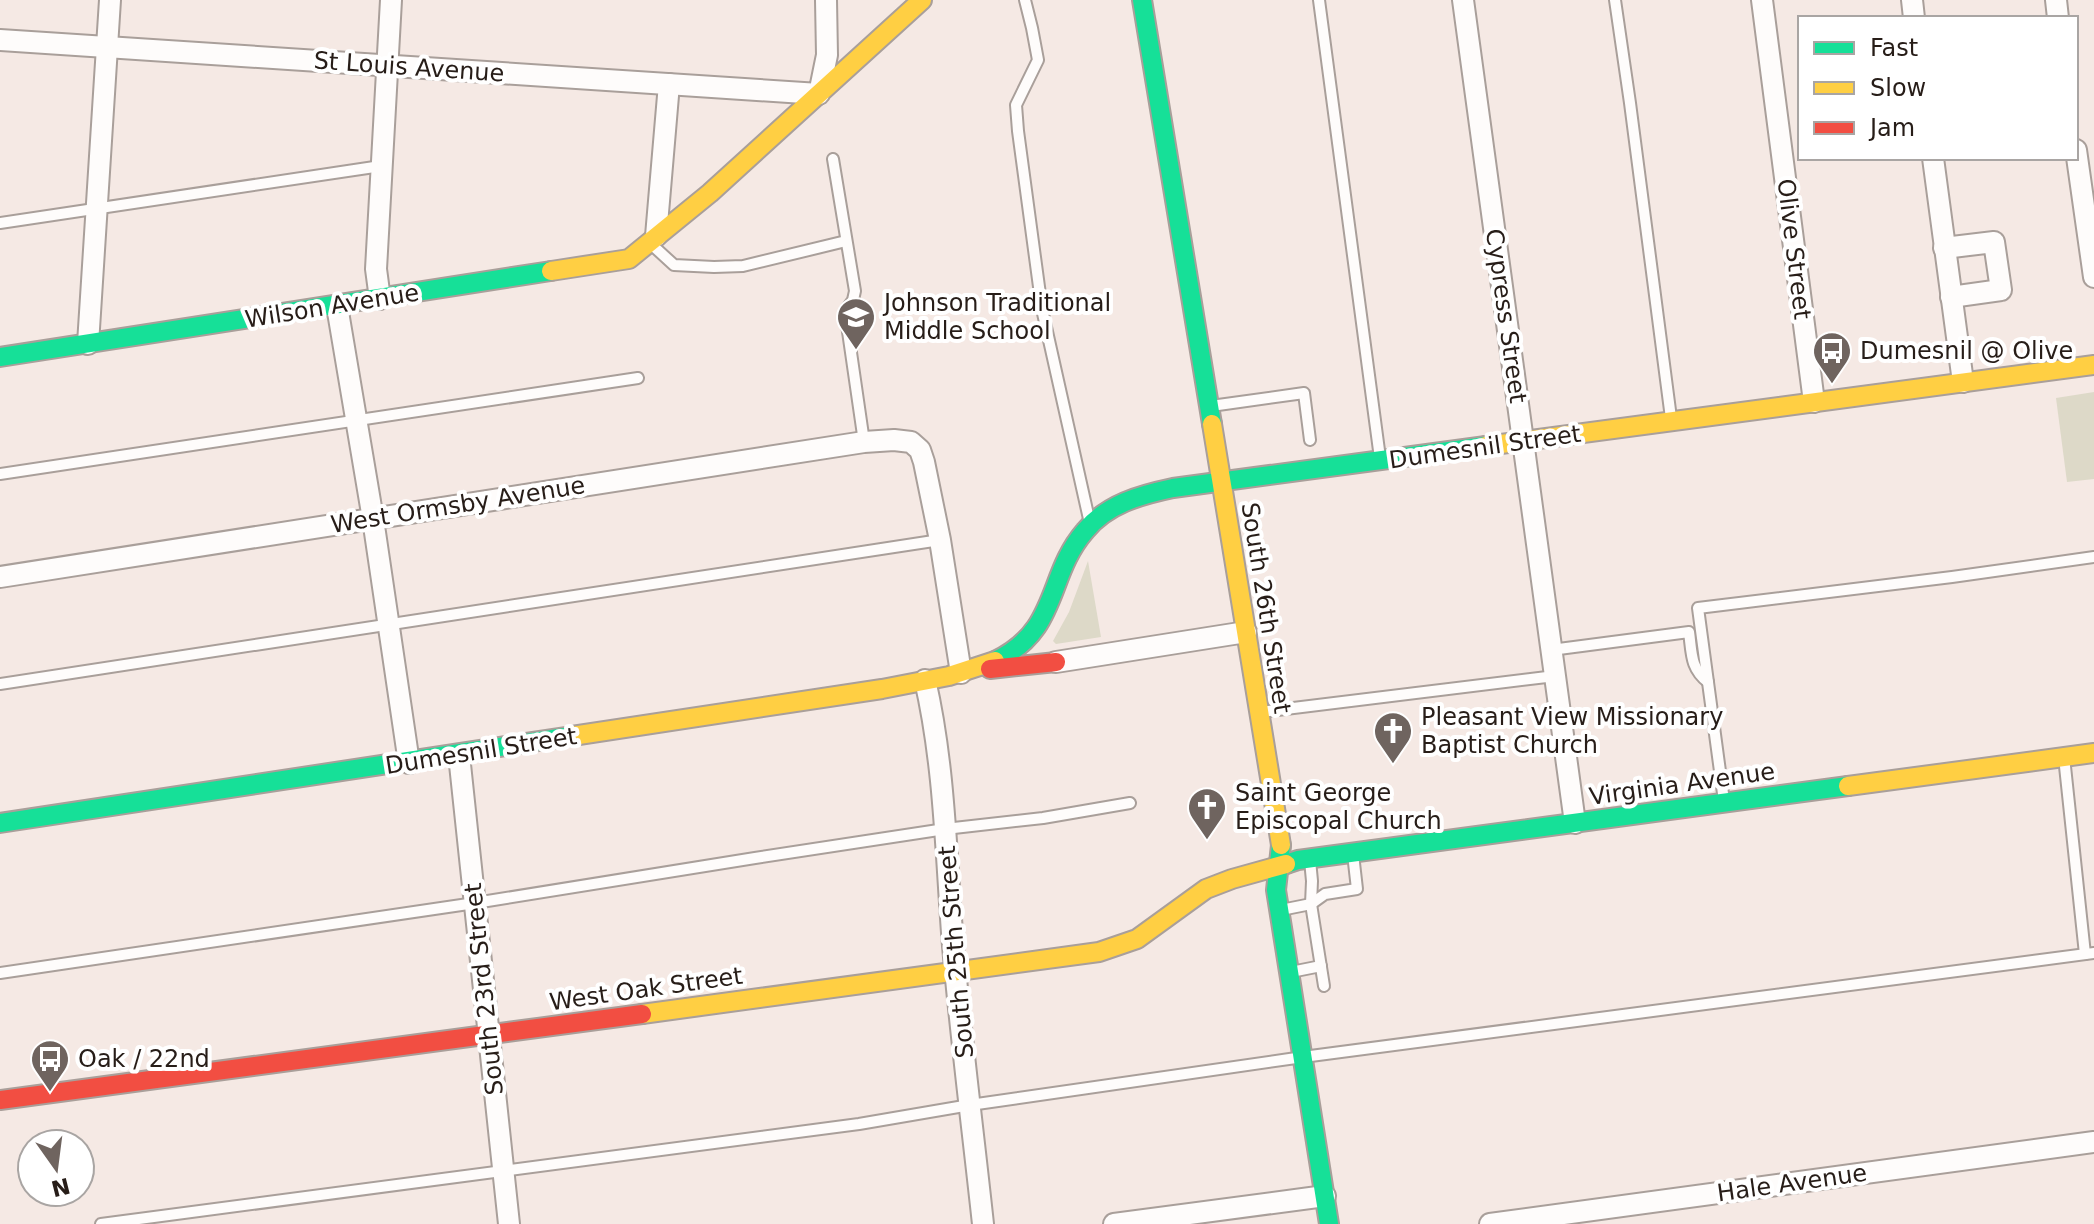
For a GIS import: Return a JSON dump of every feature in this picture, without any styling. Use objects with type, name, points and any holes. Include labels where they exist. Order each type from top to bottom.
[{"type":"main road","name":"Wilson Avenue","points":[[0,357],[629,259],[710,193],[922,0]]},
{"type":"main road","name":"South 26th Street","points":[[1142,0],[1281,843],[1276,890],[1329,1224]]},
{"type":"main road","name":"Dumesnil Street","points":[[961,673],[1004,657],[1027,639],[1048,610],[1070,553],[1083,533],[1112,506],[1135,496],[1173,488],[2094,365]]},
{"type":"main road","name":"Dumesnil Street","points":[[0,823],[866,692],[961,673],[1056,662]]},
{"type":"main road","name":"Virginia Avenue","points":[[1278,867],[1298,860],[1352,852],[2094,753]]},
{"type":"main road","name":"West Oak Street","points":[[0,1100],[1099,952],[1125,944],[1148,932],[1206,889],[1278,867]]},
{"type":"street","points":[[88,344],[110,0]]},
{"type":"street","points":[[380,299],[376,269],[391,0]]},
{"type":"street","points":[[819,94],[827,55],[826,0]]},
{"type":"street","name":"Cypress Street","points":[[1463,0],[1575,823]]},
{"type":"street","name":"Olive Street","points":[[1762,0],[1814,402]]},
{"type":"street","name":"St Louis Avenue","points":[[0,40],[819,94]]},
{"type":"street","points":[[653,239],[669,84]]},
{"type":"street","points":[[1933,160],[1963,382]]},
{"type":"street","points":[[2077,160],[2094,277]]},
{"type":"street","points":[[1944,248],[1994,242],[2001,290],[1951,297]]},
{"type":"street","points":[[337,306],[373,519],[409,763]]},
{"type":"street","name":"West Ormsby Avenue","points":[[0,577],[864,442],[894,440],[916,445],[924,462],[940,540]]},
{"type":"street","points":[[940,540],[961,673]]},
{"type":"street","name":"Dumesnil Street","points":[[1056,662],[1246,632]]},
{"type":"street","name":"South 25th Street","points":[[925,680],[931,706],[945,829],[956,971],[983,1224]]},
{"type":"street","name":"South 23rd Street","points":[[459,755],[509,1224]]},
{"type":"street","name":"Hale Avenue","points":[[1490,1224],[2094,1142]]},
{"type":"street","points":[[1114,1224],[1325,1196]]},
{"type":"lane","points":[[1025,0],[1038,60],[1016,105],[1018,131],[1042,309],[1091,525]]},
{"type":"lane","points":[[1319,0],[1381,461]]},
{"type":"lane","points":[[1615,0],[1671,422]]},
{"type":"lane","points":[[833,159],[855,291],[845,311],[864,442]]},
{"type":"lane","points":[[0,223],[381,166]]},
{"type":"lane","points":[[653,239],[674,265],[714,267],[743,266],[846,241]]},
{"type":"lane","points":[[0,474],[638,378]]},
{"type":"lane","points":[[1209,407],[1304,393],[1310,440]]},
{"type":"lane","points":[[0,684],[940,540]]},
{"type":"lane","points":[[1725,803],[1698,608],[2094,557]]},
{"type":"lane","points":[[1551,650],[1689,632],[1693,663],[1698,674],[1708,682]]},
{"type":"lane","points":[[1259,713],[1555,676]]},
{"type":"lane","points":[[101,1224],[859,1124],[1303,1057],[2090,954],[2064,757]]},
{"type":"lane","points":[[0,973],[1130,803]]},
{"type":"lane","points":[[1279,911],[1311,904],[1325,894],[1357,889],[1352,852]]},
{"type":"lane","points":[[1310,858],[1311,904],[1324,986]]},
{"type":"lane","points":[[1289,972],[1321,966]]},
{"type":"shaded area","points":[[2094,392],[2094,479],[2067,482],[2056,398]]},
{"type":"shaded area","points":[[1088,561],[1101,637],[1056,644],[1053,641],[1069,612]]},
{"type":"traffic: fast","points":[[1142,0],[1212,424]]},
{"type":"traffic: fast","points":[[0,357],[551,271]]},
{"type":"traffic: fast","points":[[995,661],[1031,634],[1042,618],[1073,548],[1085,531],[1103,514],[1125,502],[1173,488],[1486,446]]},
{"type":"traffic: fast","points":[[0,823],[572,736]]},
{"type":"traffic: fast","points":[[1286,864],[1848,786]]},
{"type":"traffic: fast","points":[[1281,845],[1276,890],[1329,1224]]},
{"type":"traffic: slow","points":[[551,271],[629,259],[710,193],[922,0]]},
{"type":"traffic: slow","points":[[1486,446],[2094,365]]},
{"type":"traffic: slow","points":[[1212,424],[1281,845]]},
{"type":"traffic: slow","points":[[572,736],[882,689],[949,676],[995,661]]},
{"type":"traffic: slow","points":[[1848,786],[2094,753]]},
{"type":"traffic: slow","points":[[642,1014],[1099,952],[1137,939],[1206,889],[1286,864]]},
{"type":"traffic: jam","points":[[990,669],[1056,662]]},
{"type":"traffic: jam","points":[[0,1100],[642,1014]]},
{"type":"place","name":"Johnson Traditional Middle School","points":[[856,351]]},
{"type":"place","name":"Dumesnil @ Olive","points":[[1832,385]]},
{"type":"place","name":"Pleasant View Missionary Baptist Church","points":[[1393,765]]},
{"type":"place","name":"Saint George Episcopal Church","points":[[1207,841]]},
{"type":"place","name":"Oak / 22nd","points":[[50,1093]]}]
